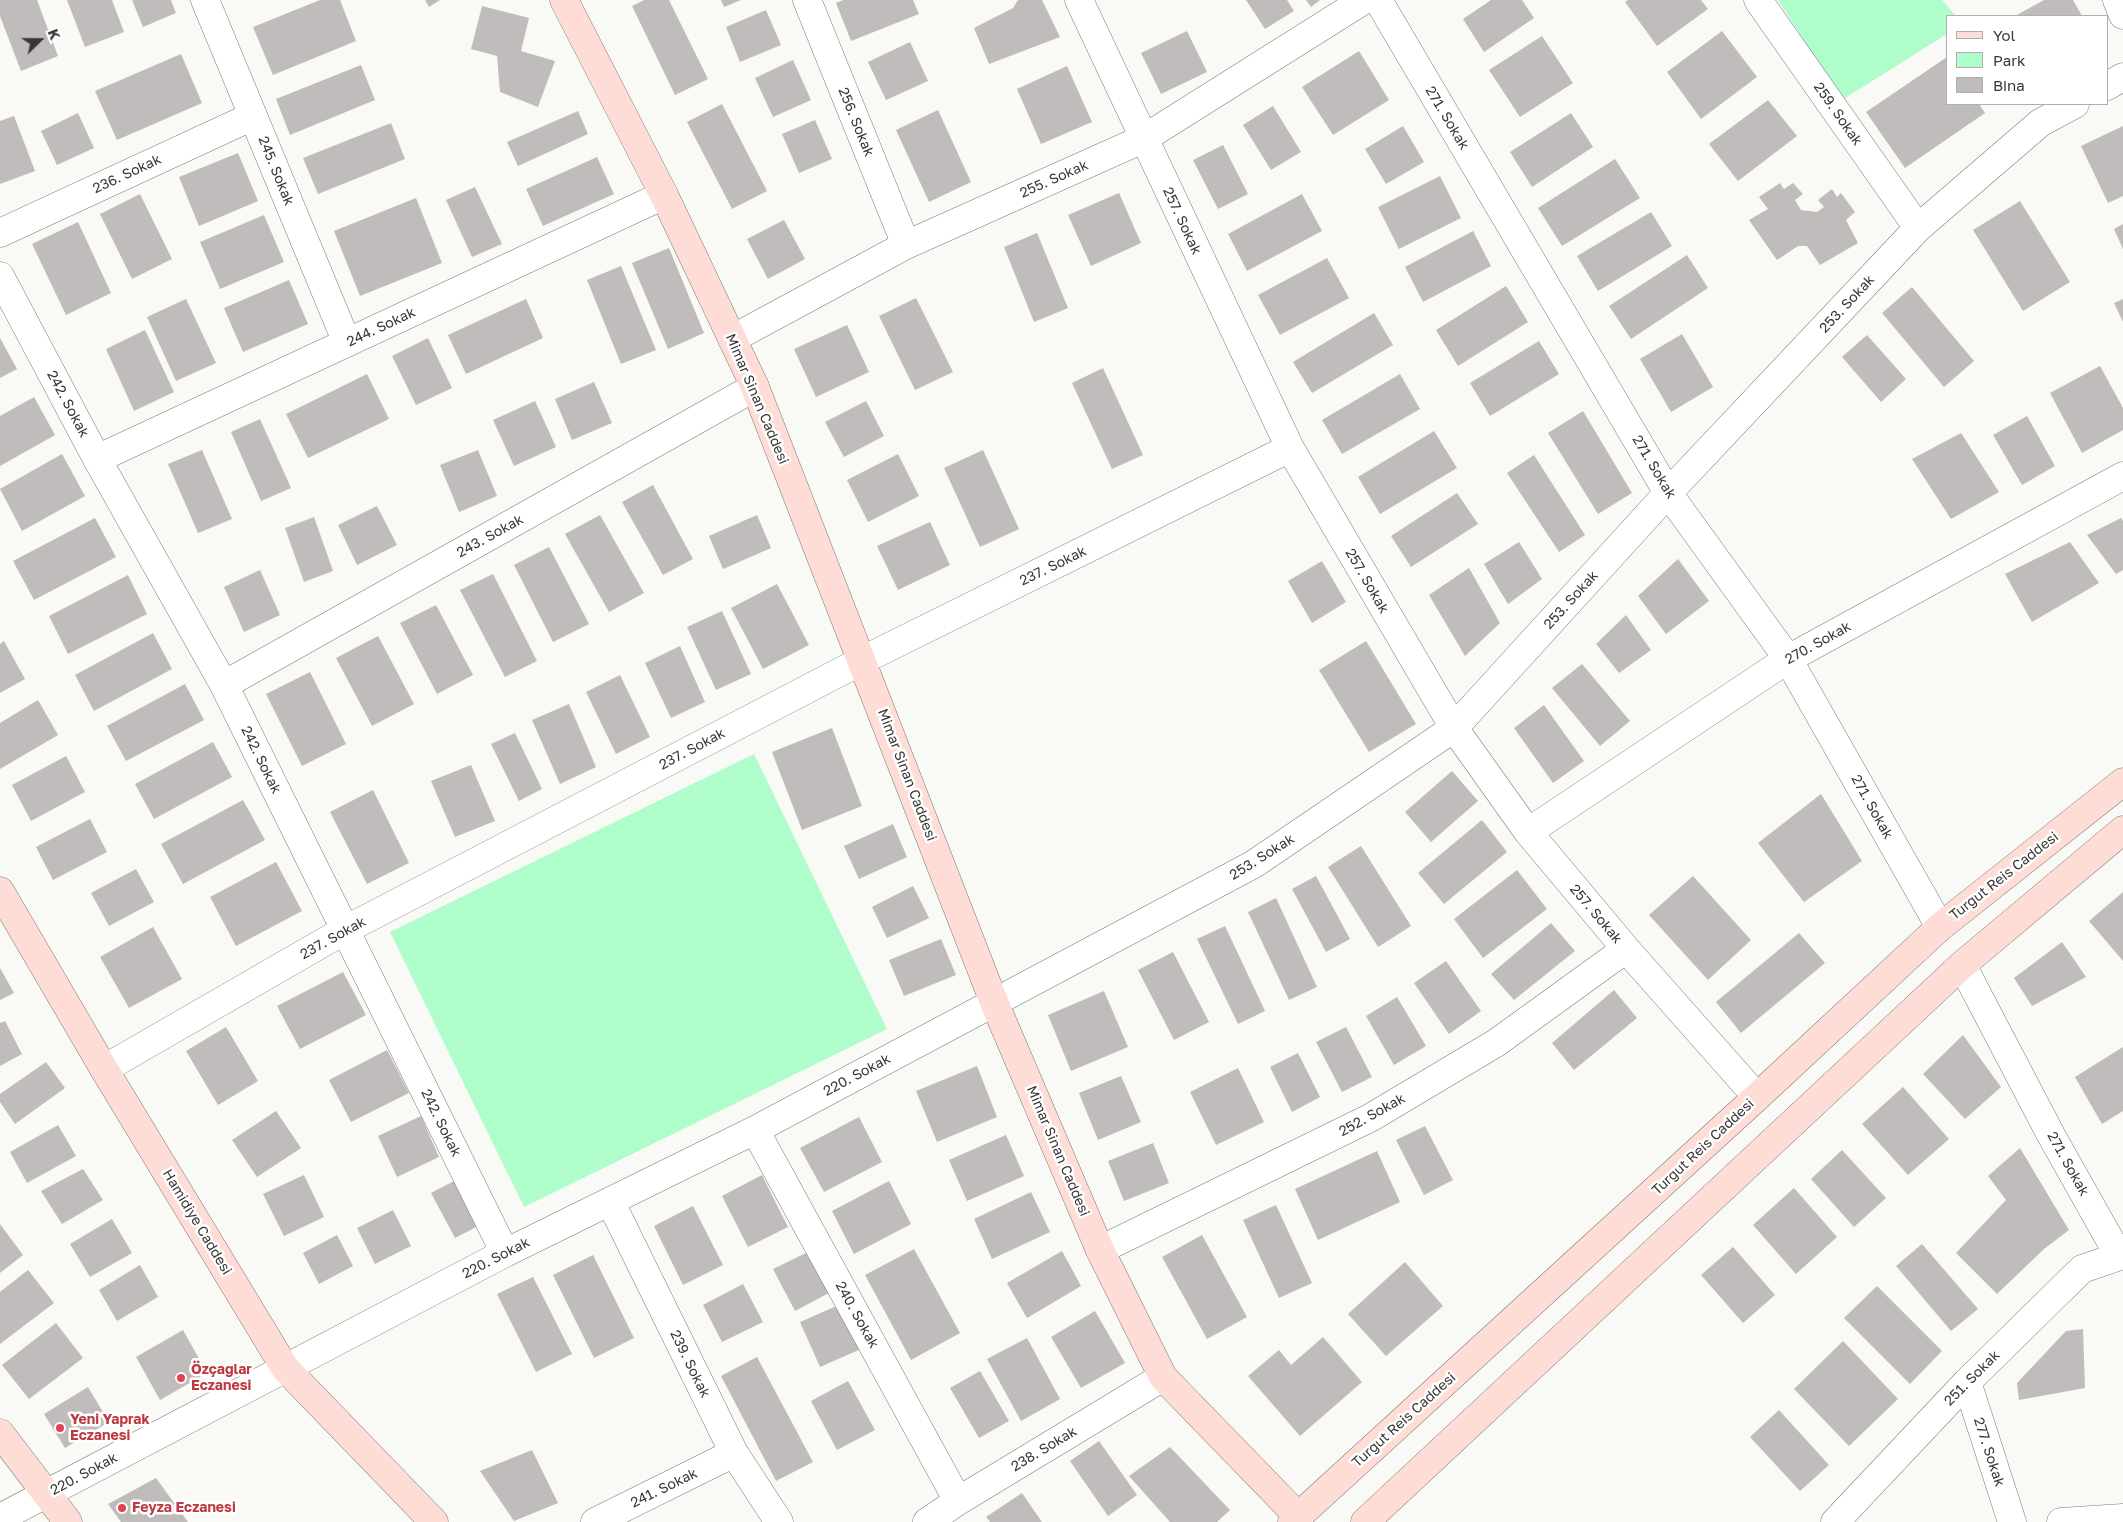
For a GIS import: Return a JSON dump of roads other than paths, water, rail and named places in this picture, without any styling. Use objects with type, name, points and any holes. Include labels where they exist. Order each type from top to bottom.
[{"type":"main road","name":"Mimar Sinan Caddesi","points":[[564,0],[664,195],[755,387],[863,660],[994,1002],[1100,1250],[1163,1377],[1295,1519]]},
{"type":"main road","name":"Turgut Reis Caddesi","points":[[1295,1519],[1757,1098],[1940,927],[2123,782]]},
{"type":"main road","points":[[1365,1522],[1962,966],[2123,830]]},
{"type":"main road","name":"Hamidiye Caddesi","points":[[0,891],[104,1069],[285,1368],[434,1522]]},
{"type":"main road","points":[[0,1433],[68,1522]]},
{"type":"street","name":"245. Sokak","points":[[205,0],[347,343]]},
{"type":"street","name":"256. Sokak","points":[[807,0],[906,245]]},
{"type":"street","name":"257. Sokak","points":[[1079,0],[1290,448],[1454,728],[1528,832],[1626,949],[1757,1098]]},
{"type":"street","name":"255. Sokak","points":[[732,339],[906,245],[1143,139],[1364,0]]},
{"type":"street","name":"271. Sokak","points":[[1378,0],[1668,493],[1788,659],[1940,927]]},
{"type":"street","name":"259. Sokak","points":[[1758,0],[1918,228]]},
{"type":"street","points":[[2117,0],[2123,15]]},
{"type":"street","points":[[2108,85],[2123,77]]},
{"type":"street","name":"253. Sokak","points":[[994,1002],[1254,864],[1454,728],[1668,493],[1918,228],[2040,123],[2073,105]]},
{"type":"street","name":"236. Sokak","points":[[0,233],[254,116]]},
{"type":"street","name":"244. Sokak","points":[[97,459],[664,195]]},
{"type":"street","name":"242. Sokak","points":[[0,276],[97,459],[224,685],[505,1252]]},
{"type":"street","name":"243. Sokak","points":[[224,685],[755,387]]},
{"type":"street","name":"237. Sokak","points":[[104,1069],[345,930],[863,660],[1290,448]]},
{"type":"street","name":"270. Sokak","points":[[1528,832],[1788,659],[2123,476]]},
{"type":"street","name":"252. Sokak","points":[[1100,1250],[1370,1118],[1496,1043],[1626,949]]},
{"type":"street","name":"271. Sokak","points":[[1962,966],[2051,1135],[2121,1255]]},
{"type":"street","name":"220. Sokak","points":[[0,1518],[505,1252],[755,1130],[994,1002]]},
{"type":"street","name":"240. Sokak","points":[[755,1130],[958,1501]]},
{"type":"street","name":"239. Sokak","points":[[610,1201],[734,1453],[779,1522]]},
{"type":"street","name":"251. Sokak","points":[[1835,1522],[1967,1382],[2082,1269],[2121,1255]]},
{"type":"street","name":"238. Sokak","points":[[927,1522],[958,1501],[1163,1377]]},
{"type":"street","name":"277. Sokak","points":[[1967,1382],[2012,1522]]},
{"type":"street","name":"241. Sokak","points":[[595,1522],[734,1453]]},
{"type":"street","points":[[2061,1522],[2123,1518]]},
{"type":"place","name":"Özçağlar Eczanesi","points":[[181,1378]]},
{"type":"place","name":"Yeni Yaprak Eczanesi","points":[[60,1428]]},
{"type":"place","name":"Feyza Eczanesi","points":[[122,1508]]}]
